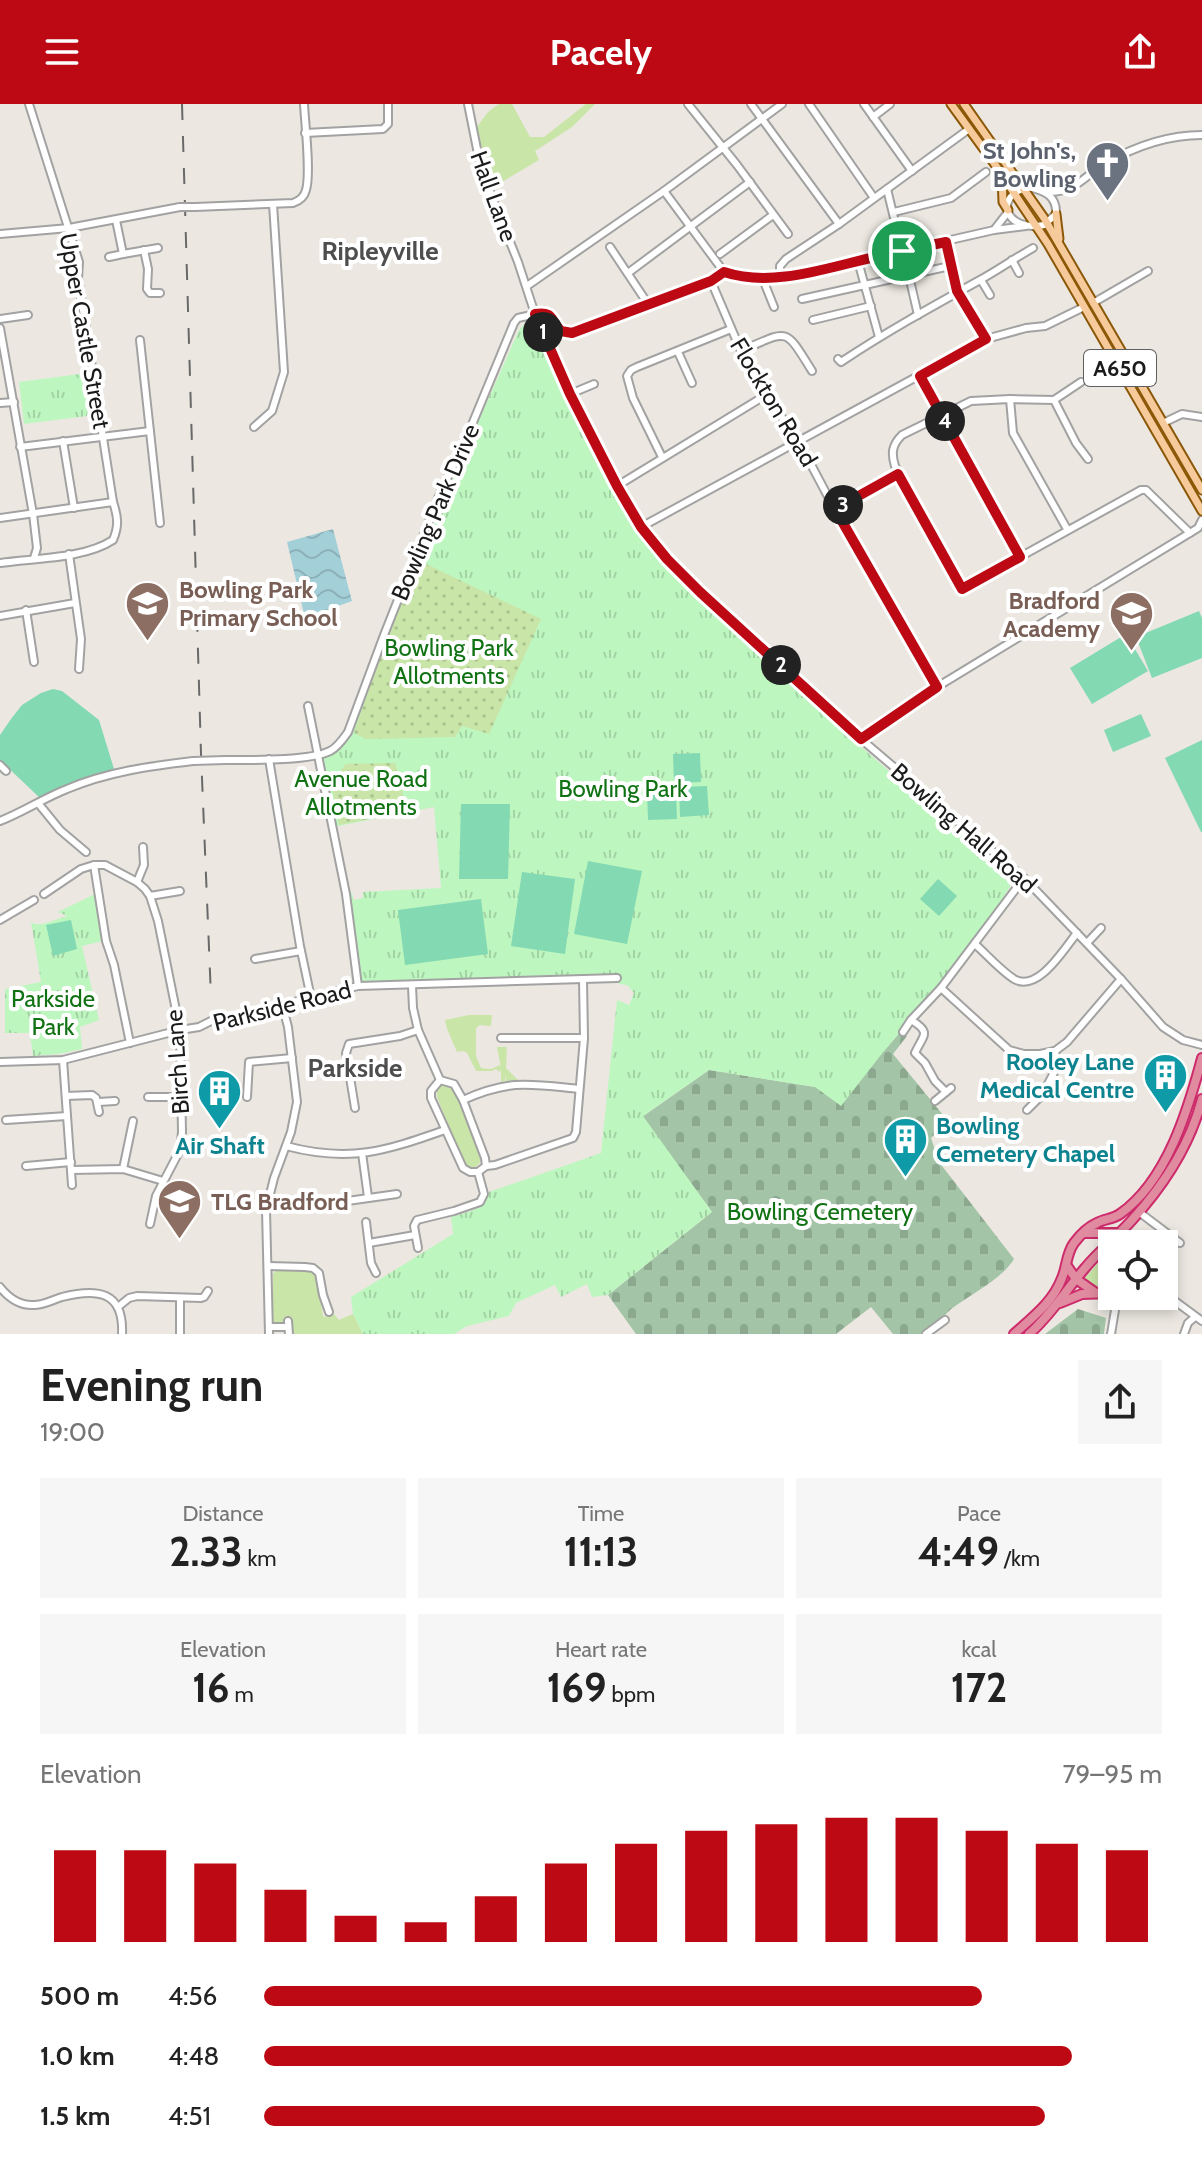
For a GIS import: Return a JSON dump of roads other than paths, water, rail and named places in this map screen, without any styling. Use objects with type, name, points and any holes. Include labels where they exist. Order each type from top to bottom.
[{"type":"highway","points":[[1014,1334],[1052,1297],[1067,1266],[1069,1253],[1083,1233],[1097,1223],[1119,1215],[1153,1178],[1184,1123],[1202,1058]]},
{"type":"highway","points":[[1121,1230],[1159,1188],[1183,1150],[1201,1109],[1202,1099]]},
{"type":"highway","points":[[1083,1233],[1098,1232]]},
{"type":"highway","points":[[1029,1334],[1098,1254]]},
{"type":"highway","points":[[1067,1266],[1076,1279],[1097,1294]]},
{"type":"highway","points":[[1056,1306],[1082,1294],[1097,1294]]},
{"type":"main road","name":"A650","points":[[951,104],[1037,226],[1202,511]]},
{"type":"main road","name":"A650","points":[[964,104],[1047,223],[1202,490]]},
{"type":"main road","points":[[1002,175],[1003,202],[1008,211]]},
{"type":"main road","points":[[1057,212],[1061,246]]},
{"type":"street","name":"Upper Castle Street","points":[[29,104],[79,262],[78,278],[117,516],[113,540],[94,549],[69,554]]},
{"type":"street","points":[[0,234],[69,228],[180,207],[293,203],[301,200],[307,190],[304,104]]},
{"type":"street","points":[[305,133],[383,129],[388,124],[388,104]]},
{"type":"street","name":"Hall Lane","points":[[468,104],[481,169],[527,286]]},
{"type":"street","points":[[688,104],[788,234]]},
{"type":"street","points":[[751,104],[839,224]]},
{"type":"street","points":[[527,286],[782,104]]},
{"type":"street","points":[[809,104],[874,198]]},
{"type":"street","points":[[864,104],[912,171]]},
{"type":"street","points":[[873,117],[890,104]]},
{"type":"street","points":[[780,277],[780,266],[786,259],[969,129]]},
{"type":"street","points":[[994,230],[1008,211],[1014,193],[1024,188],[1045,192],[1065,191],[1103,164],[1143,144],[1184,135],[1202,135]]},
{"type":"street","points":[[894,212],[951,198],[986,172]]},
{"type":"street","points":[[628,273],[750,182]]},
{"type":"street","points":[[887,189],[902,251]]},
{"type":"street","points":[[664,191],[724,272],[762,277],[793,276],[884,255],[891,257],[902,251],[994,230],[1037,226],[1047,223],[1057,212],[1065,191]]},
{"type":"street","points":[[1045,192],[1055,202],[1057,212]]},
{"type":"street","points":[[254,427],[272,411],[284,372],[273,204]]},
{"type":"street","points":[[1008,211],[1016,222],[1026,226]]},
{"type":"street","points":[[720,254],[773,215]]},
{"type":"street","points":[[116,220],[123,254]]},
{"type":"street","points":[[946,242],[957,291],[986,339]]},
{"type":"street","points":[[610,247],[648,304]]},
{"type":"street","points":[[109,257],[158,248]]},
{"type":"street","points":[[838,359],[841,362],[1033,248]]},
{"type":"street","points":[[144,250],[148,269],[147,289],[150,293],[160,293]]},
{"type":"street","points":[[1012,260],[1019,273]]},
{"type":"street","points":[[858,261],[879,337]]},
{"type":"street","points":[[802,299],[950,266]]},
{"type":"street","points":[[1093,303],[1148,271]]},
{"type":"street","points":[[535,314],[545,312],[561,331],[572,333],[711,281],[724,272]]},
{"type":"street","points":[[909,276],[918,315]]},
{"type":"street","points":[[762,277],[774,307]]},
{"type":"street","points":[[981,280],[990,295]]},
{"type":"street","name":"Flockton Road","points":[[711,281],[741,351],[766,395],[798,440],[937,687]]},
{"type":"street","name":"Bowling Hall Road","points":[[527,286],[535,314],[570,394],[617,486],[641,527],[667,559],[861,739],[1024,878],[1163,1027],[1183,1040],[1202,1045]]},
{"type":"street","points":[[813,320],[871,306]]},
{"type":"street","points":[[641,527],[986,339],[1045,326],[1084,307]]},
{"type":"street","name":"Bowling Park Drive","points":[[317,754],[329,752],[340,744],[348,732],[439,496],[514,323],[518,318],[535,314]]},
{"type":"street","points":[[0,319],[28,315]]},
{"type":"street","points":[[1021,317],[1026,328]]},
{"type":"street","points":[[0,328],[33,514],[37,548],[34,558]]},
{"type":"street","points":[[662,457],[633,398],[627,376],[637,367],[731,329]]},
{"type":"street","points":[[741,351],[774,336],[788,336],[812,371]]},
{"type":"street","points":[[140,340],[160,523]]},
{"type":"street","points":[[678,352],[692,383]]},
{"type":"street","points":[[920,376],[1020,557]]},
{"type":"street","points":[[1081,382],[1054,400],[971,401],[941,414],[895,441],[892,456],[898,474],[962,589],[1141,490],[1146,490],[1190,533]]},
{"type":"street","points":[[570,394],[594,384]]},
{"type":"street","points":[[617,486],[766,395]]},
{"type":"street","points":[[1010,399],[1013,433],[1067,529]]},
{"type":"street","points":[[1054,400],[1076,443],[1088,459]]},
{"type":"street","points":[[0,403],[14,402]]},
{"type":"street","points":[[1163,423],[1182,414],[1202,417]]},
{"type":"street","points":[[20,447],[150,431]]},
{"type":"street","points":[[63,441],[74,508]]},
{"type":"street","points":[[835,509],[898,474]]},
{"type":"street","points":[[0,518],[113,502]]},
{"type":"street","points":[[861,739],[937,687],[1201,525]]},
{"type":"street","points":[[0,563],[69,554],[81,639],[79,669]]},
{"type":"street","points":[[0,616],[75,603]]},
{"type":"street","points":[[26,610],[34,662]]},
{"type":"street","points":[[308,706],[346,894],[358,986]]},
{"type":"street","points":[[0,821],[67,788],[117,772],[193,761],[317,754]]},
{"type":"street","points":[[269,759],[311,998]]},
{"type":"street","points":[[38,803],[60,830],[86,852]]},
{"type":"street","points":[[137,882],[144,865],[143,847]]},
{"type":"street","points":[[44,894],[81,869],[94,865],[106,941],[130,1043]]},
{"type":"street","name":"Birch Lane","points":[[94,865],[105,865],[137,882],[150,896],[180,1030],[180,1150],[156,1196],[150,1224]]},
{"type":"street","points":[[903,1032],[941,988],[1024,878]]},
{"type":"street","points":[[150,896],[180,891]]},
{"type":"street","points":[[0,920],[34,900]]},
{"type":"street","points":[[1087,943],[1101,928]]},
{"type":"street","points":[[975,944],[1016,980],[1029,982],[1042,976],[1077,933]]},
{"type":"street","points":[[255,959],[301,951]]},
{"type":"street","name":"Parkside Road","points":[[0,1062],[63,1060],[199,1027],[215,1019],[358,986],[617,978]]},
{"type":"street","points":[[440,1080],[431,1091],[431,1098],[463,1168],[470,1172],[478,1172],[486,1166],[573,1138],[584,1038],[583,979]]},
{"type":"street","points":[[941,988],[1009,1050],[1032,1054],[1055,1051],[1067,1042],[1121,979]]},
{"type":"street","points":[[412,986],[418,1030],[440,1080]]},
{"type":"street","points":[[282,1004],[297,1102],[293,1124],[267,1202],[269,1330],[289,1327]]},
{"type":"street","points":[[911,1020],[921,1026],[924,1033],[915,1053],[935,1081],[949,1090],[935,1101]]},
{"type":"street","points":[[355,1108],[346,1053],[349,1044],[418,1030]]},
{"type":"street","points":[[501,1038],[584,1038]]},
{"type":"street","points":[[1026,1111],[1042,1095],[1057,1067],[1055,1051]]},
{"type":"street","points":[[247,1097],[249,1062],[292,1058]]},
{"type":"street","points":[[63,1060],[72,1185]]},
{"type":"street","points":[[440,1080],[454,1084],[463,1100],[486,1166]]},
{"type":"street","points":[[463,1100],[504,1085],[521,1083],[579,1089]]},
{"type":"street","points":[[66,1096],[92,1095],[98,1102],[99,1112]]},
{"type":"street","points":[[148,1097],[181,1097]]},
{"type":"street","points":[[98,1102],[115,1100]]},
{"type":"street","points":[[6,1120],[67,1116]]},
{"type":"street","points":[[123,1169],[131,1126]]},
{"type":"street","points":[[286,1146],[327,1155],[362,1153],[397,1147],[445,1130]]},
{"type":"street","points":[[362,1153],[368,1197]]},
{"type":"street","points":[[26,1166],[123,1169],[163,1181]]},
{"type":"street","points":[[369,1243],[418,1244],[414,1226],[417,1220],[480,1202],[484,1194],[478,1172]]},
{"type":"street","points":[[319,1205],[397,1194]]},
{"type":"street","points":[[1139,1212],[1180,1243]]},
{"type":"street","points":[[366,1222],[369,1243],[367,1263],[376,1273]]},
{"type":"street","points":[[268,1266],[313,1268],[319,1273],[329,1312]]},
{"type":"street","points":[[0,1287],[13,1300],[29,1305],[92,1293],[107,1296],[118,1307],[122,1317],[122,1334]]},
{"type":"street","points":[[118,1307],[137,1296],[201,1298],[208,1291]]},
{"type":"street","points":[[180,1298],[180,1334]]},
{"type":"street","points":[[1178,1304],[1198,1319]]},
{"type":"street","points":[[1111,1334],[1115,1310]]},
{"type":"street","points":[[1184,1334],[1188,1323],[1198,1319]]},
{"type":"street","points":[[926,1334],[945,1320]]},
{"type":"water","points":[[333,529],[352,601],[305,618],[287,542]]},
{"type":"railway","points":[[182,104],[211,997]]},
{"type":"place","name":"St John's, Bowling","points":[[1107,203]]},
{"type":"place","name":"Bowling Park Primary School","points":[[148,642]]},
{"type":"place","name":"Bradford Academy","points":[[1131,653]]},
{"type":"place","name":"Rooley Lane Medical Centre","points":[[1165,1114]]},
{"type":"place","name":"Air Shaft","points":[[220,1130]]},
{"type":"place","name":"Bowling Cemetery Chapel","points":[[905,1178]]},
{"type":"place","name":"TLG Bradford","points":[[180,1240]]},
{"type":"district","name":"Ripleyville","points":[[380,251]]},
{"type":"district","name":"Parkside","points":[[355,1068]]},
{"type":"park label","name":"Bowling Park Allotments","points":[[449,661]]},
{"type":"park label","name":"Bowling Park","points":[[623,788]]},
{"type":"park label","name":"Avenue Road Allotments","points":[[361,792]]},
{"type":"park label","name":"Parkside Park","points":[[53,1012]]},
{"type":"park label","name":"Bowling Cemetery","points":[[820,1211]]}]
